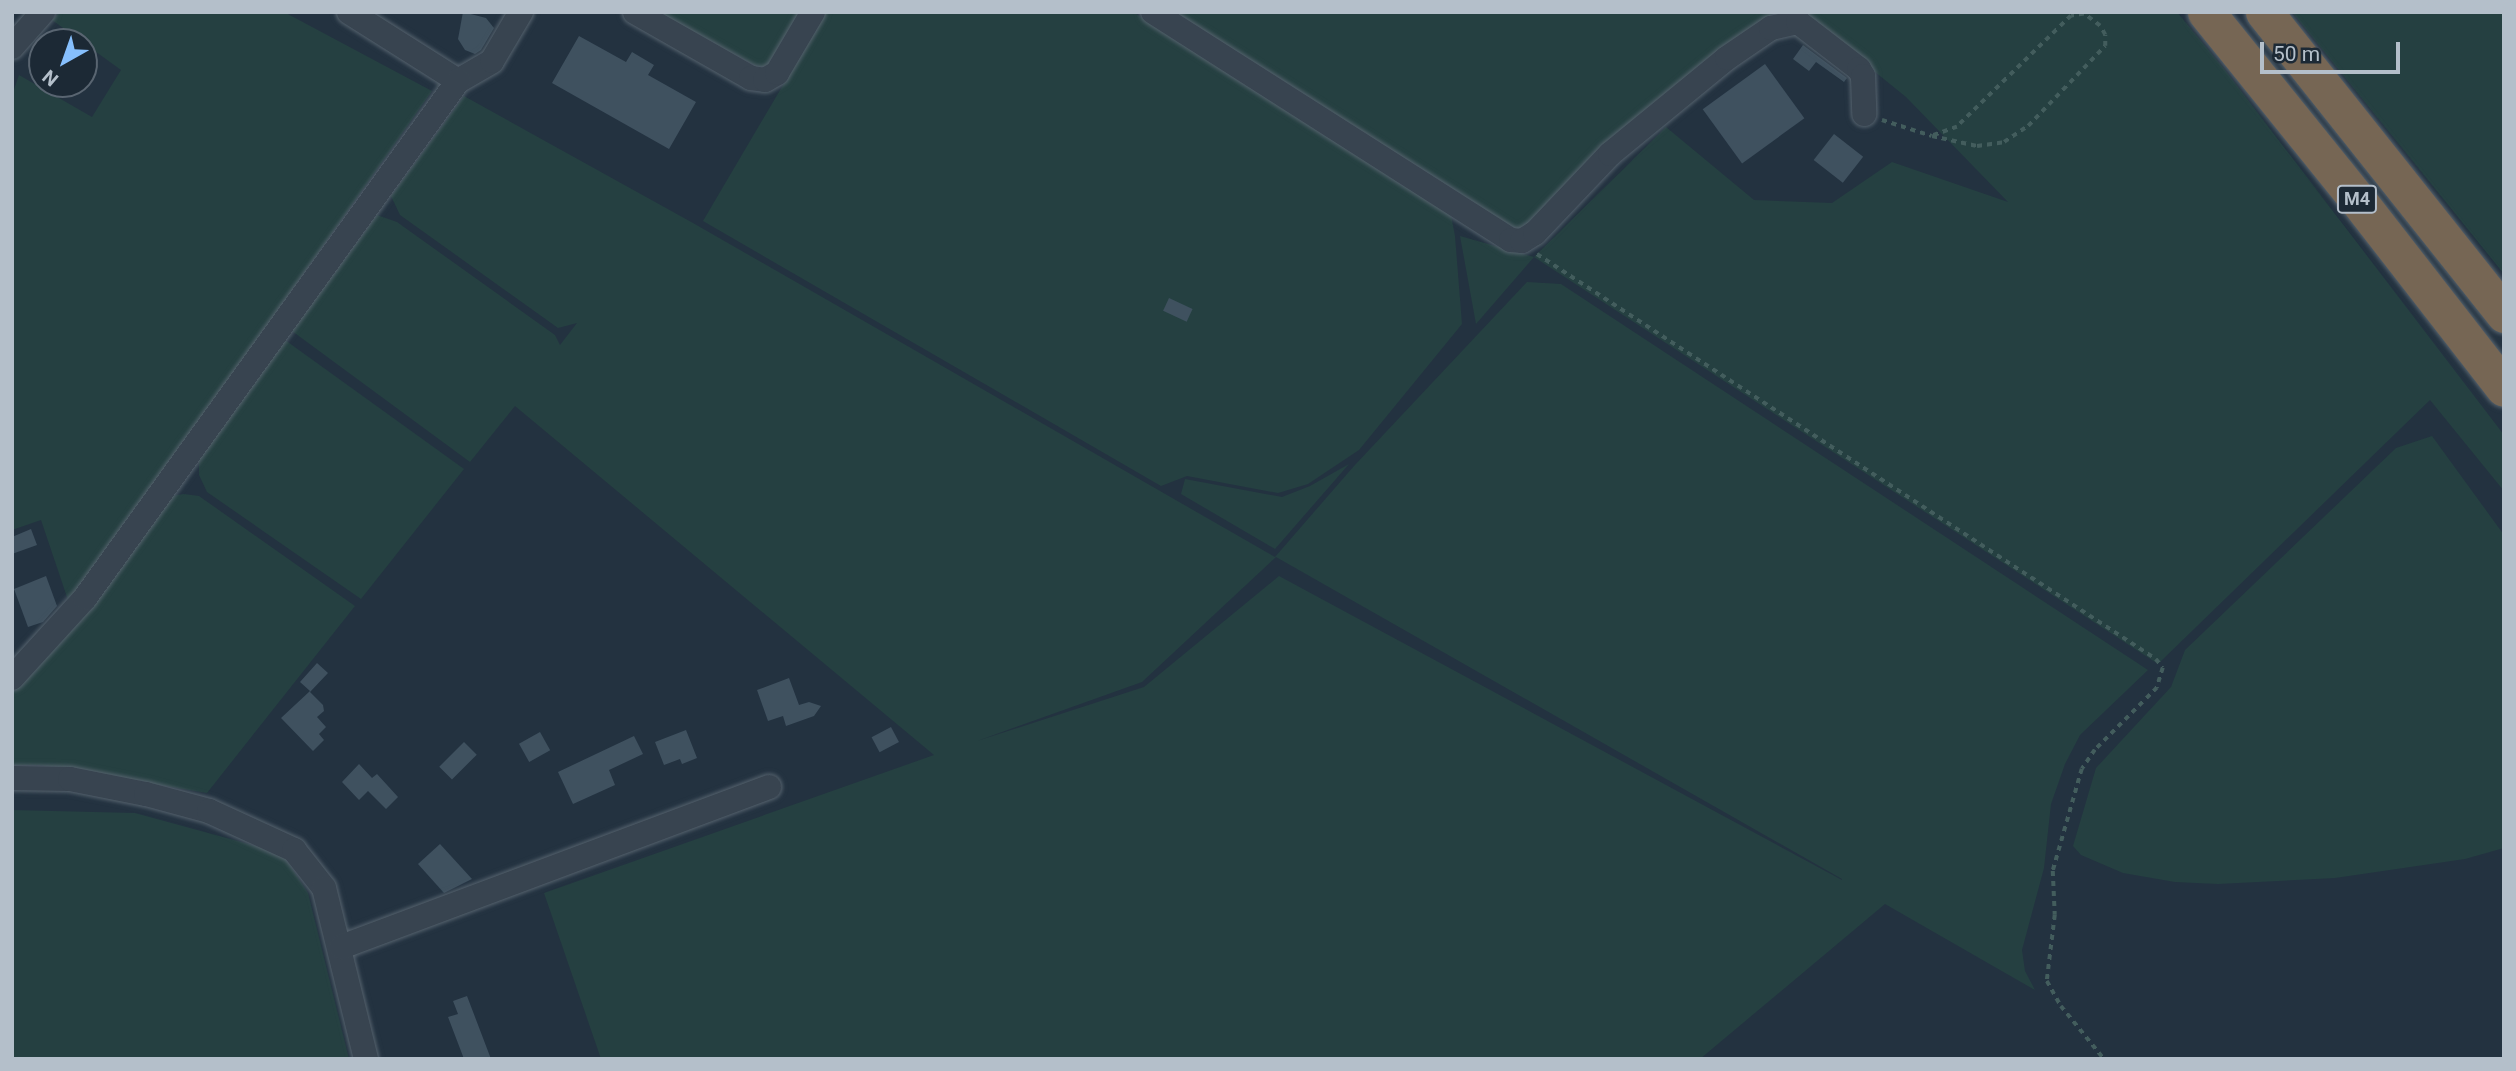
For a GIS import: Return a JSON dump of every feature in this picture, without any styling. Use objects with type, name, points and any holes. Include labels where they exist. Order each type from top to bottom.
[{"type":"highway","name":"M4","points":[[2206,12],[2357,199],[2504,388]]},
{"type":"highway","name":"M4","points":[[2264,12],[2504,314]]},
{"type":"street","points":[[12,47],[43,12]]},
{"type":"street","points":[[349,12],[458,81]]},
{"type":"street","points":[[12,678],[85,598],[458,81],[492,61],[521,12]]},
{"type":"street","points":[[635,12],[751,78],[765,80],[777,73],[813,12]]},
{"type":"street","points":[[1153,12],[1511,240],[1522,241],[1535,233],[1610,154],[1727,58],[1771,28],[1798,22],[1858,69],[1863,76],[1864,114]]},
{"type":"street","points":[[12,778],[70,779],[145,794],[209,811],[294,850],[324,888],[341,947],[366,1059]]},
{"type":"street","points":[[341,947],[769,787]]},
{"type":"path","points":[[1864,114],[1932,136],[1977,146],[2004,142],[2028,125],[2105,46],[2105,35],[2100,26],[2084,14],[2071,16],[1957,127],[1932,136]]},
{"type":"path","points":[[1511,240],[1553,264],[2134,644],[2156,659],[2163,668],[2157,688],[2095,750],[2082,769],[2053,871],[2056,915],[2047,981],[2061,1006],[2104,1059]]},
{"type":"green space","points":[[60,12],[284,12],[432,91],[70,606],[41,520],[12,530],[12,95],[19,75],[28,80],[28,98],[59,98],[92,117],[121,70],[98,53],[98,28],[63,28],[52,20]]},
{"type":"green space","points":[[657,12],[805,12],[768,65],[758,67]]},
{"type":"green space","points":[[826,12],[1133,12],[1451,215],[1462,324],[1359,450],[1308,484],[1278,493],[1187,476],[1161,486],[703,221]]},
{"type":"green space","points":[[1169,12],[1774,12],[1521,229],[1510,227]]},
{"type":"green space","points":[[1801,12],[2177,12],[2225,70],[2504,435],[2504,491],[2430,400],[2158,664],[1534,257],[1666,127],[1754,200],[1832,203],[1892,162],[2008,202],[1906,97]]},
{"type":"green space","points":[[2292,12],[2504,12],[2504,274]]},
{"type":"green space","points":[[464,96],[693,223],[1275,557],[1354,466],[1527,282],[1561,284],[2148,670],[2080,735],[2065,764],[2051,804],[2044,868],[2022,950],[2025,971],[2035,990],[1885,904],[1700,1059],[601,1059],[544,893],[934,755],[515,406],[470,462],[292,331],[377,215],[397,222],[555,335],[560,345],[577,323],[558,328],[400,215],[391,196]],"holes":[[[1276,557],[1842,879],[1279,576],[1144,687],[977,741],[1142,682]]]},
{"type":"green space","points":[[1460,236],[1534,257],[1476,324]]},
{"type":"green space","points":[[285,340],[464,469],[361,599],[207,492],[199,475],[199,458]]},
{"type":"green space","points":[[2432,436],[2504,535],[2504,848],[2465,859],[2335,878],[2218,884],[2175,882],[2123,873],[2081,855],[2073,846],[2096,768],[2171,687],[2185,650],[2396,448]]},
{"type":"green space","points":[[1349,464],[1275,549],[1181,494],[1185,479],[1282,497],[1310,486]]},
{"type":"green space","points":[[171,496],[199,496],[355,606],[207,793],[40,765],[12,765],[12,693],[92,603]]},
{"type":"green space","points":[[12,810],[135,813],[282,853],[308,893],[349,1059],[12,1059]]},
{"type":"building","points":[[463,12],[486,18],[494,28],[481,50],[475,54],[465,50],[458,39]]},
{"type":"building","points":[[579,36],[626,62],[632,52],[654,65],[648,75],[696,102],[669,149],[552,83]]},
{"type":"building","points":[[1803,45],[1847,78],[1844,82],[1816,62],[1809,71],[1793,59]]},
{"type":"building","points":[[1765,64],[1804,118],[1742,163],[1703,109]]},
{"type":"building","points":[[1834,134],[1863,157],[1843,183],[1814,160]]},
{"type":"building","points":[[1169,298],[1193,309],[1187,322],[1163,311]]},
{"type":"building","points":[[31,529],[37,545],[12,554],[12,537]]},
{"type":"building","points":[[46,576],[57,606],[43,622],[28,627],[14,589]]},
{"type":"building","points":[[317,663],[328,673],[310,692],[323,705],[324,711],[317,717],[326,727],[319,734],[324,740],[313,751],[281,718],[310,691],[300,682]]},
{"type":"building","points":[[789,678],[799,705],[809,702],[821,706],[814,716],[786,726],[783,716],[768,721],[757,690]]},
{"type":"building","points":[[891,727],[899,742],[880,752],[872,737]]},
{"type":"building","points":[[686,730],[697,758],[682,764],[680,759],[664,765],[655,742]]},
{"type":"building","points":[[540,732],[550,750],[529,762],[519,744]]},
{"type":"building","points":[[634,736],[643,754],[609,770],[615,785],[573,804],[558,772]]},
{"type":"building","points":[[464,742],[477,755],[452,779],[439,767]]},
{"type":"building","points":[[359,764],[372,778],[377,774],[398,797],[386,809],[368,791],[359,800],[342,782]]},
{"type":"building","points":[[440,844],[472,879],[444,893],[418,864]]},
{"type":"building","points":[[467,996],[491,1059],[464,1059],[448,1017],[458,1014],[453,1001]]}]
